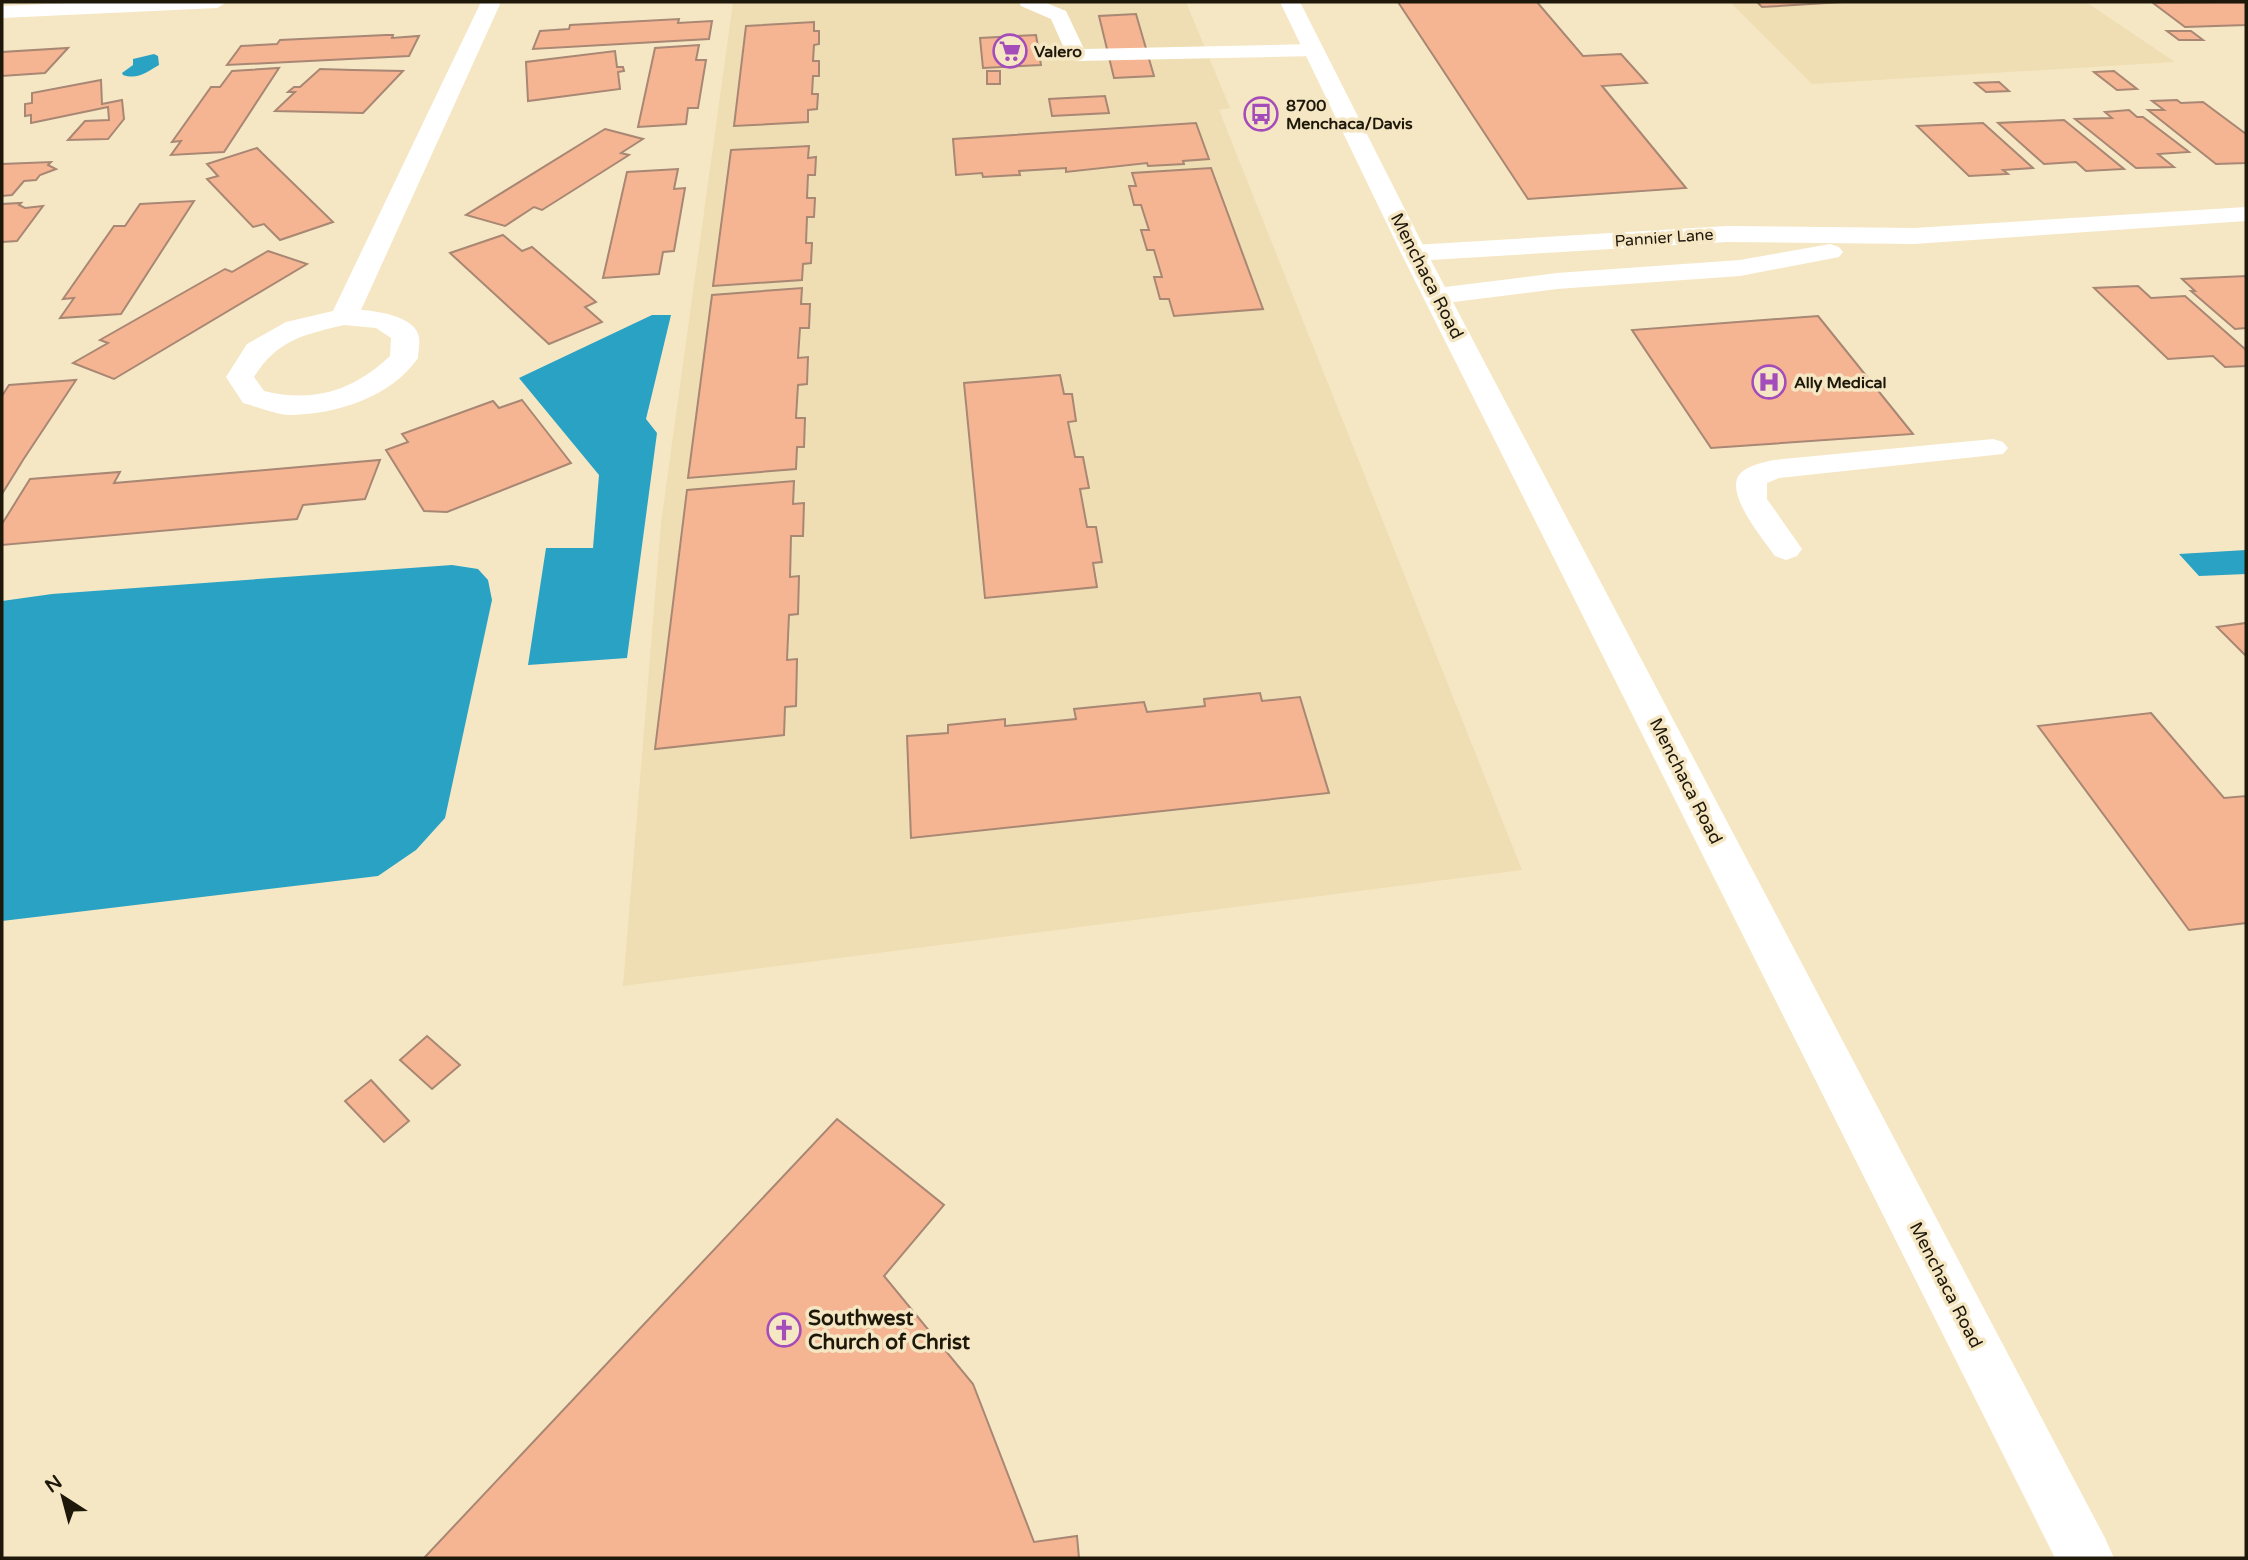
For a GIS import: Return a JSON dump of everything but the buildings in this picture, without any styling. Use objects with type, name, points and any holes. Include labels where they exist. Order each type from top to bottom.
[{"type":"street","points":[[2,12],[217,2]]},
{"type":"street","points":[[344,317],[491,2]]},
{"type":"street","name":"Menchaca Road","points":[[1290,2],[1413,253],[2085,1558]]},
{"type":"street","name":"Pannier Lane","points":[[1413,253],[1727,234],[1914,236],[2246,214]]},
{"type":"street","name":"Pannier Lane","points":[[1437,296],[1557,281],[1740,268],[1914,236]]},
{"type":"street","points":[[344,317],[383,320],[405,335],[404,358],[379,382],[336,400],[289,406],[253,397],[240,377],[257,350],[296,327],[344,317]]},
{"type":"lane","points":[[1028,2],[1059,15],[1077,55],[1314,50]]},
{"type":"lane","points":[[1786,549],[1752,500],[1752,478],[1774,469],[1993,448]]},
{"type":"shaded area","points":[[733,2],[1186,2],[1230,108],[1219,110],[1522,870],[623,986],[661,523]]},
{"type":"shaded area","points":[[1730,2],[2086,2],[2175,62],[1812,84]]},
{"type":"water","points":[[154,54],[158,56],[159,65],[138,76],[123,75],[122,73],[133,65],[133,59]]},
{"type":"water","points":[[652,315],[671,315],[646,419],[657,433],[627,658],[528,665],[546,548],[593,548],[599,475],[519,378]]},
{"type":"water","points":[[2246,550],[2246,574],[2199,576],[2179,554]]},
{"type":"water","points":[[452,565],[478,569],[488,580],[492,600],[445,818],[416,850],[378,876],[2,921],[2,601],[52,594]]},
{"type":"place","name":"Valero","points":[[1010,51]]},
{"type":"place","name":"8700 Menchaca/Davis","points":[[1261,114]]},
{"type":"place","name":"Ally Medical","points":[[1769,382]]},
{"type":"place","name":"Southwest Church of Christ","points":[[784,1330]]}]
